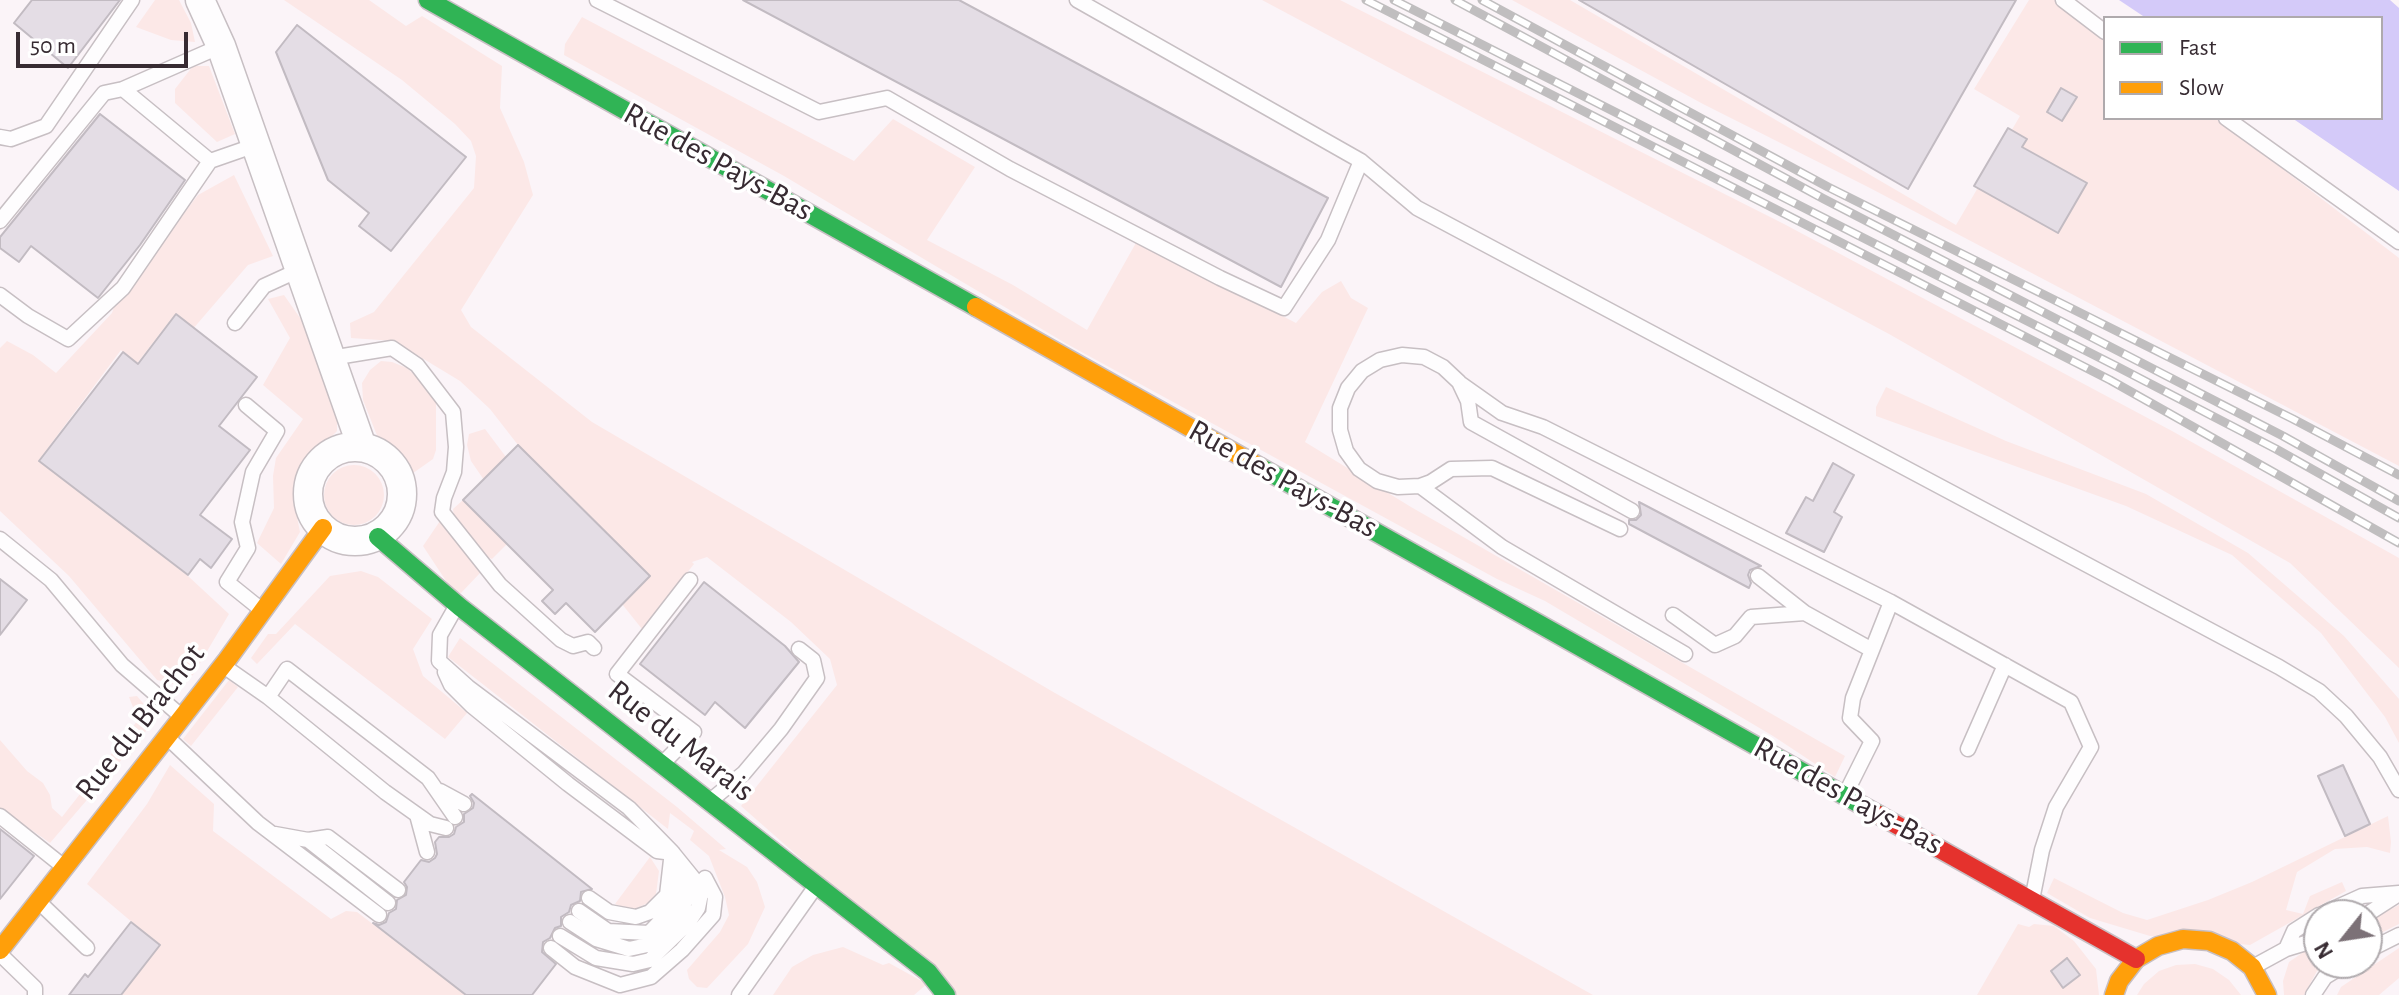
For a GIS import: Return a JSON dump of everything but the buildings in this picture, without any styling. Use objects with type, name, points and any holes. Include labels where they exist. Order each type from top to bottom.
[{"type":"street","points":[[200,0],[221,46],[362,447]]},
{"type":"street","name":"Rue des Pays-Bas","points":[[428,0],[2136,959]]},
{"type":"street","points":[[362,447],[387,459],[396,470],[401,483],[400,511],[393,523],[378,537],[345,540],[323,528],[314,518],[310,506],[310,480],[316,468],[336,451],[362,447]]},
{"type":"street","name":"Rue du Brachot","points":[[0,952],[223,665],[323,528]]},
{"type":"street","name":"Rue du Marais","points":[[378,537],[457,605],[928,972],[946,995]]},
{"type":"street","points":[[2114,995],[2119,981],[2136,959],[2158,946],[2183,939],[2209,941],[2232,951],[2252,967],[2267,995]]},
{"type":"lane","points":[[0,137],[11,139],[46,126],[132,0]]},
{"type":"lane","points":[[597,0],[819,112],[887,98],[1010,169],[1284,308],[1328,240],[1361,161]]},
{"type":"lane","points":[[1077,0],[1361,161],[1417,208],[2279,667],[2319,691],[2346,716],[2380,757],[2399,790]]},
{"type":"lane","points":[[2063,0],[2103,30]]},
{"type":"lane","points":[[0,221],[104,93],[123,89],[221,46]]},
{"type":"lane","points":[[123,89],[210,161]]},
{"type":"lane","points":[[2229,120],[2399,242]]},
{"type":"lane","points":[[0,295],[28,316],[68,339],[123,288],[210,161],[256,145]]},
{"type":"lane","points":[[235,323],[264,286],[299,270]]},
{"type":"lane","points":[[331,358],[392,348],[417,365],[453,412],[456,447],[454,472],[442,512],[500,585],[551,631],[573,646],[588,642],[594,648]]},
{"type":"lane","points":[[1620,529],[1492,468],[1451,469],[1420,486],[1398,487],[1377,481],[1359,469],[1346,451],[1340,430],[1340,408],[1348,388],[1362,371],[1380,360],[1402,355],[1424,357],[1443,367],[1502,413],[1543,427],[1891,602],[2071,702],[2091,747],[2056,807],[2042,850],[2032,900]]},
{"type":"lane","points":[[1459,382],[1468,401],[1471,422],[1632,511]]},
{"type":"lane","points":[[246,405],[277,431],[253,472],[242,522],[248,548],[227,582],[263,611]]},
{"type":"lane","points":[[1420,486],[1502,547],[1685,654]]},
{"type":"lane","points":[[0,539],[51,580],[122,665],[182,716]]},
{"type":"lane","points":[[1758,576],[1805,613],[1872,650]]},
{"type":"lane","points":[[662,764],[694,732],[617,674],[690,580]]},
{"type":"lane","points":[[1845,795],[1872,741],[1850,718],[1853,698],[1891,602]]},
{"type":"lane","points":[[457,605],[440,635],[439,661],[468,687],[629,808],[672,852],[702,889],[698,908],[688,923],[650,960],[633,964],[596,958],[555,942],[575,967],[620,985],[651,977],[682,950],[713,915],[715,897],[704,876],[672,852]]},
{"type":"lane","points":[[1673,615],[1715,645],[1735,636],[1751,617],[1805,613]]},
{"type":"lane","points":[[710,801],[744,773],[781,729],[817,678],[813,660],[799,649]]},
{"type":"lane","points":[[223,665],[430,824],[450,822],[428,778],[287,669],[268,697]]},
{"type":"lane","points":[[1968,749],[2005,665]]},
{"type":"lane","points":[[166,736],[273,834],[379,915]]},
{"type":"lane","points":[[435,788],[464,804]]},
{"type":"lane","points":[[417,815],[432,846],[430,824]]},
{"type":"lane","points":[[0,816],[64,867]]},
{"type":"lane","points":[[273,834],[308,840],[328,837],[398,890]]},
{"type":"lane","points":[[308,840],[388,903]]},
{"type":"lane","points":[[589,898],[609,912],[636,917],[650,912],[667,895],[672,852]]},
{"type":"lane","points":[[575,916],[596,939],[629,949],[652,944],[672,926],[692,885],[672,852]]},
{"type":"lane","points":[[726,995],[744,992],[817,886]]},
{"type":"lane","points":[[2355,899],[2399,893]]},
{"type":"lane","points":[[38,901],[87,948]]},
{"type":"lane","points":[[2286,949],[2294,931],[2303,925]]},
{"type":"lane","points":[[2252,967],[2303,944]]},
{"type":"lane","points":[[0,952],[35,988],[35,995]]},
{"type":"shaded area","points":[[155,0],[179,0],[191,23],[195,42],[171,40],[136,27]]},
{"type":"shaded area","points":[[284,0],[369,0],[406,26],[422,16],[502,66],[500,108],[524,162],[533,195],[461,310],[471,327],[592,422],[1055,693],[1593,995],[956,995],[741,806],[837,685],[830,659],[791,622],[707,557],[692,562],[694,564],[642,629],[622,604],[649,576],[518,445],[490,409],[460,381],[394,341],[351,338],[350,323],[374,312],[474,188],[476,156],[471,141],[455,124],[402,80]]},
{"type":"shaded area","points":[[1262,0],[1340,0],[1784,224],[2172,431],[2399,558],[2399,668],[2290,563],[1889,334]]},
{"type":"shaded area","points":[[1512,0],[1570,0],[1956,225],[2020,116],[1974,89],[2029,0],[2063,0],[2103,31],[2103,120],[2219,120],[2399,258],[2399,466],[1868,187],[1703,104]]},
{"type":"shaded area","points":[[2119,0],[2390,0],[2399,8],[2399,191],[2295,120],[2383,120],[2383,16],[2143,16]]},
{"type":"shaded area","points":[[582,17],[854,161],[893,119],[975,167],[927,240],[1013,285],[1087,330],[1137,241],[1296,323],[1322,292],[1341,281],[1351,298],[1368,308],[1305,442],[1411,507],[1845,756],[1835,777],[1773,736],[1545,601],[1497,579],[1067,344],[784,176],[564,55],[565,44]]},
{"type":"shaded area","points":[[193,66],[209,66],[235,134],[217,142],[175,103],[175,89]]},
{"type":"shaded area","points":[[234,175],[273,256],[248,265],[192,330],[172,318],[135,366],[121,350],[39,460],[188,576],[229,614],[193,675],[177,685],[157,680],[69,576],[0,511],[0,348],[7,341],[33,355],[56,373],[112,313],[116,301],[198,195]]},
{"type":"shaded area","points":[[284,295],[314,338],[337,411],[337,431],[300,470],[294,502],[300,532],[281,564],[257,543],[274,508],[276,458],[303,419],[263,385],[290,338],[268,299]]},
{"type":"shaded area","points":[[381,361],[407,368],[430,389],[436,402],[436,450],[433,459],[409,476],[378,438],[363,400],[362,383],[370,370]]},
{"type":"shaded area","points":[[1886,387],[2006,441],[2146,494],[2248,553],[2344,636],[2399,699],[2399,743],[2385,717],[2321,633],[2232,555],[2126,506],[1876,416],[1876,407]]},
{"type":"shaded area","points":[[485,429],[506,457],[484,480],[471,461],[467,445],[469,434]]},
{"type":"shaded area","points":[[354,465],[366,467],[375,474],[382,483],[382,507],[375,516],[366,523],[354,525],[342,523],[333,516],[326,507],[324,495],[326,483],[333,474],[342,467]]},
{"type":"shaded area","points":[[463,500],[508,543],[492,559],[480,554],[454,518],[453,509]]},
{"type":"shaded area","points":[[440,521],[481,572],[461,593],[452,590],[423,546]]},
{"type":"shaded area","points":[[361,571],[378,577],[432,619],[413,649],[423,676],[467,713],[445,739],[295,624],[257,664],[251,658],[268,634],[276,634],[330,576]]},
{"type":"shaded area","points":[[460,638],[677,807],[726,849],[719,850],[747,867],[757,882],[765,907],[748,944],[707,988],[697,987],[689,979],[687,970],[720,932],[729,915],[709,856],[690,840],[694,831],[670,813],[668,829],[448,657]]},
{"type":"shaded area","points":[[229,680],[238,687],[191,746],[183,739]]},
{"type":"shaded area","points":[[137,696],[148,709],[146,731],[50,843],[0,808],[0,740],[27,771],[43,783],[50,795],[52,808],[62,817],[138,720],[129,697]]},
{"type":"shaded area","points":[[170,765],[214,804],[213,831],[331,919],[346,911],[357,912],[466,995],[121,995],[159,945],[87,884],[147,804]]},
{"type":"shaded area","points":[[2388,816],[2390,853],[2367,847],[2335,849],[2297,872],[2286,910],[2303,915],[2250,945],[2150,936],[2090,918],[2047,893],[2054,878],[2123,913],[2147,920],[2252,882]]},
{"type":"shaded area","points":[[650,857],[659,871],[656,894],[648,903],[635,909],[615,904]]},
{"type":"shaded area","points":[[2342,882],[2346,891],[2332,899],[2309,899]]},
{"type":"shaded area","points":[[2399,905],[2399,924],[2383,932],[2383,913]]},
{"type":"shaded area","points":[[2018,924],[2054,926],[2074,941],[2096,969],[2099,995],[1977,995]]},
{"type":"shaded area","points":[[843,947],[883,965],[889,963],[927,984],[914,995],[773,995],[792,967],[813,955]]},
{"type":"shaded area","points":[[2399,948],[2399,978],[2379,995],[2337,995],[2341,987],[2353,979],[2383,979],[2383,959]]},
{"type":"shaded area","points":[[2303,952],[2303,979],[2313,979],[2304,995],[2284,995],[2283,981],[2289,962]]},
{"type":"shaded area","points":[[2195,964],[2213,969],[2229,980],[2241,995],[2137,995],[2159,971],[2176,965]]},
{"type":"railway","points":[[1366,0],[2110,380],[2399,543]]},
{"type":"railway","points":[[1394,0],[2116,366],[2276,449],[2399,518]]},
{"type":"railway","points":[[1455,0],[1824,199],[2283,436],[2399,501]]},
{"type":"railway","points":[[1482,0],[1828,187],[2399,475]]},
{"type":"traffic: fast","points":[[428,0],[976,307]]},
{"type":"traffic: fast","points":[[1260,467],[1879,815]]},
{"type":"traffic: fast","points":[[378,537],[460,607],[928,972],[946,995]]},
{"type":"traffic: slow","points":[[976,307],[1260,467]]},
{"type":"traffic: slow","points":[[0,950],[227,660],[323,528]]},
{"type":"traffic: slow","points":[[2114,995],[2119,981],[2136,959],[2158,946],[2183,939],[2209,941],[2232,951],[2252,967],[2267,995]]},
{"type":"traffic: jam","points":[[1879,815],[2136,959]]}]
